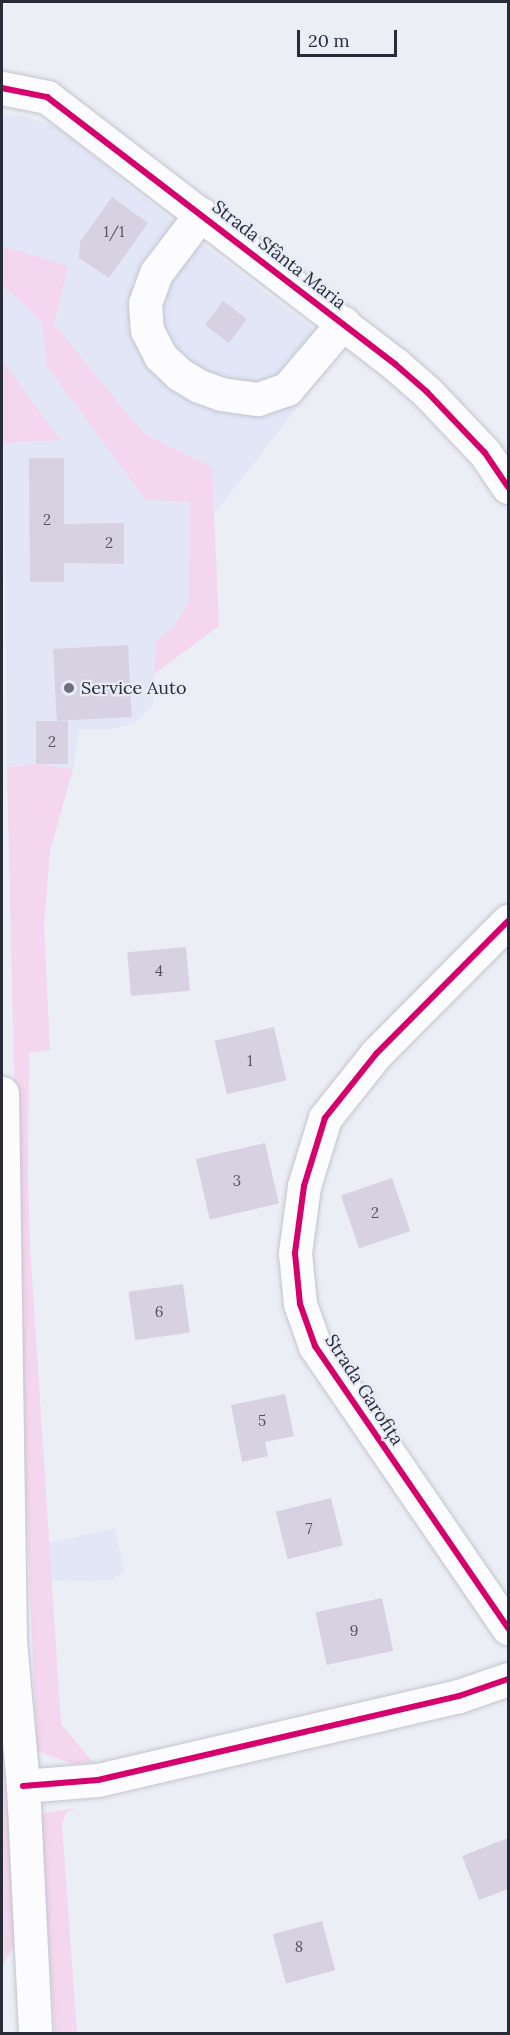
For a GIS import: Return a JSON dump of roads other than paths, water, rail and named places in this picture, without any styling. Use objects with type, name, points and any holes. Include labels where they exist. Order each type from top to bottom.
[{"type":"street","name":"Strada Sfânta Maria","points":[[2,88],[47,97],[343,322],[427,392],[485,453],[508,487]]},
{"type":"street","points":[[201,214],[156,273],[145,303],[147,330],[160,356],[179,374],[200,386],[221,394],[258,399],[287,389],[343,322]]},
{"type":"street","name":"Strada Garofița","points":[[508,921],[376,1054],[325,1118],[304,1186],[296,1253],[300,1304],[315,1346],[508,1628]]},
{"type":"street","points":[[2,1093],[6,1635],[23,1786],[35,2034]]},
{"type":"street","points":[[23,1786],[98,1780],[459,1696],[508,1678]]},
{"type":"place","name":"Service Auto","points":[[69,688]]}]
